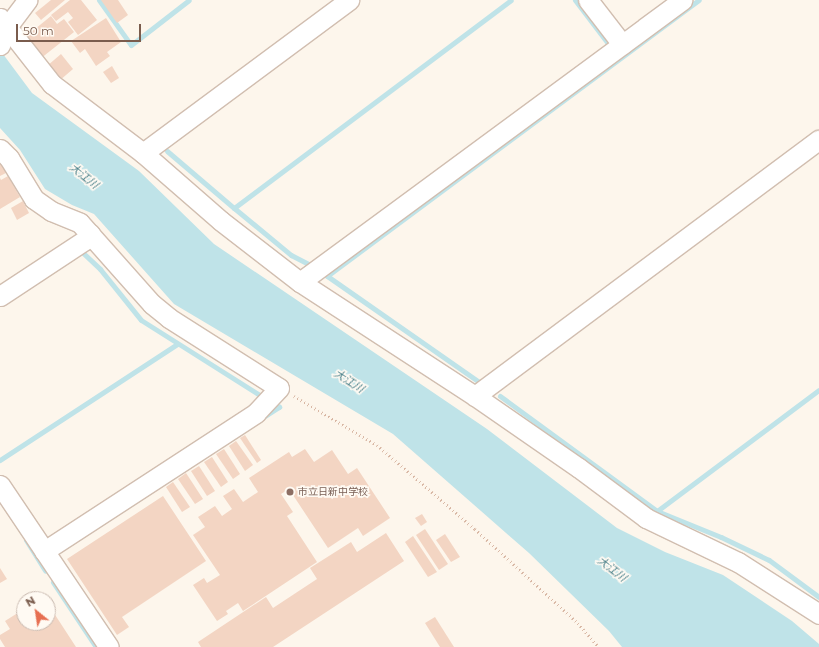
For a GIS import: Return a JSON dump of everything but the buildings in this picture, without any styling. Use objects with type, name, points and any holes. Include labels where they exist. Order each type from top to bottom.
[{"type":"street","points":[[27,0],[2,32],[52,84],[143,153],[221,220],[300,282],[475,396],[579,468],[646,518],[738,562],[819,614]]},
{"type":"street","points":[[143,153],[349,0]]},
{"type":"street","points":[[588,0],[622,44]]},
{"type":"street","points":[[300,282],[682,0]]},
{"type":"street","points":[[475,396],[819,140]]},
{"type":"street","points":[[0,149],[9,158],[34,199],[51,211],[80,223],[152,304],[169,318],[280,388],[256,413],[44,552]]},
{"type":"street","points":[[0,296],[85,240],[90,234]]},
{"type":"street","points":[[0,484],[44,552],[109,647]]},
{"type":"path","points":[[280,388],[377,445],[475,529],[578,623],[599,647]]},
{"type":"water","name":"大江川","points":[[0,50],[32,93],[139,171],[214,244],[487,429],[617,528],[665,552],[723,575],[792,621],[819,644],[819,647],[622,647],[609,631],[529,553],[393,434],[174,304],[94,214],[72,205],[45,189],[20,150],[0,128]]},
{"type":"waterway","points":[[99,0],[131,45],[189,0]]},
{"type":"waterway","points":[[167,151],[234,208],[511,0]]},
{"type":"waterway","points":[[575,0],[607,42]]},
{"type":"waterway","points":[[482,384],[327,276],[699,0]]},
{"type":"waterway","points":[[234,208],[291,255],[307,263]]},
{"type":"waterway","points":[[82,252],[100,269],[141,320],[261,396]]},
{"type":"waterway","points":[[0,460],[177,344]]},
{"type":"waterway","points":[[657,511],[819,390]]},
{"type":"waterway","points":[[500,396],[657,511],[721,537],[769,560],[819,597]]},
{"type":"waterway","points":[[265,416],[279,407],[274,404]]},
{"type":"waterway","points":[[26,540],[45,570]]},
{"type":"waterway","points":[[53,582],[96,647]]},
{"type":"place","name":"市立日新中学校","points":[[290,492]]}]
